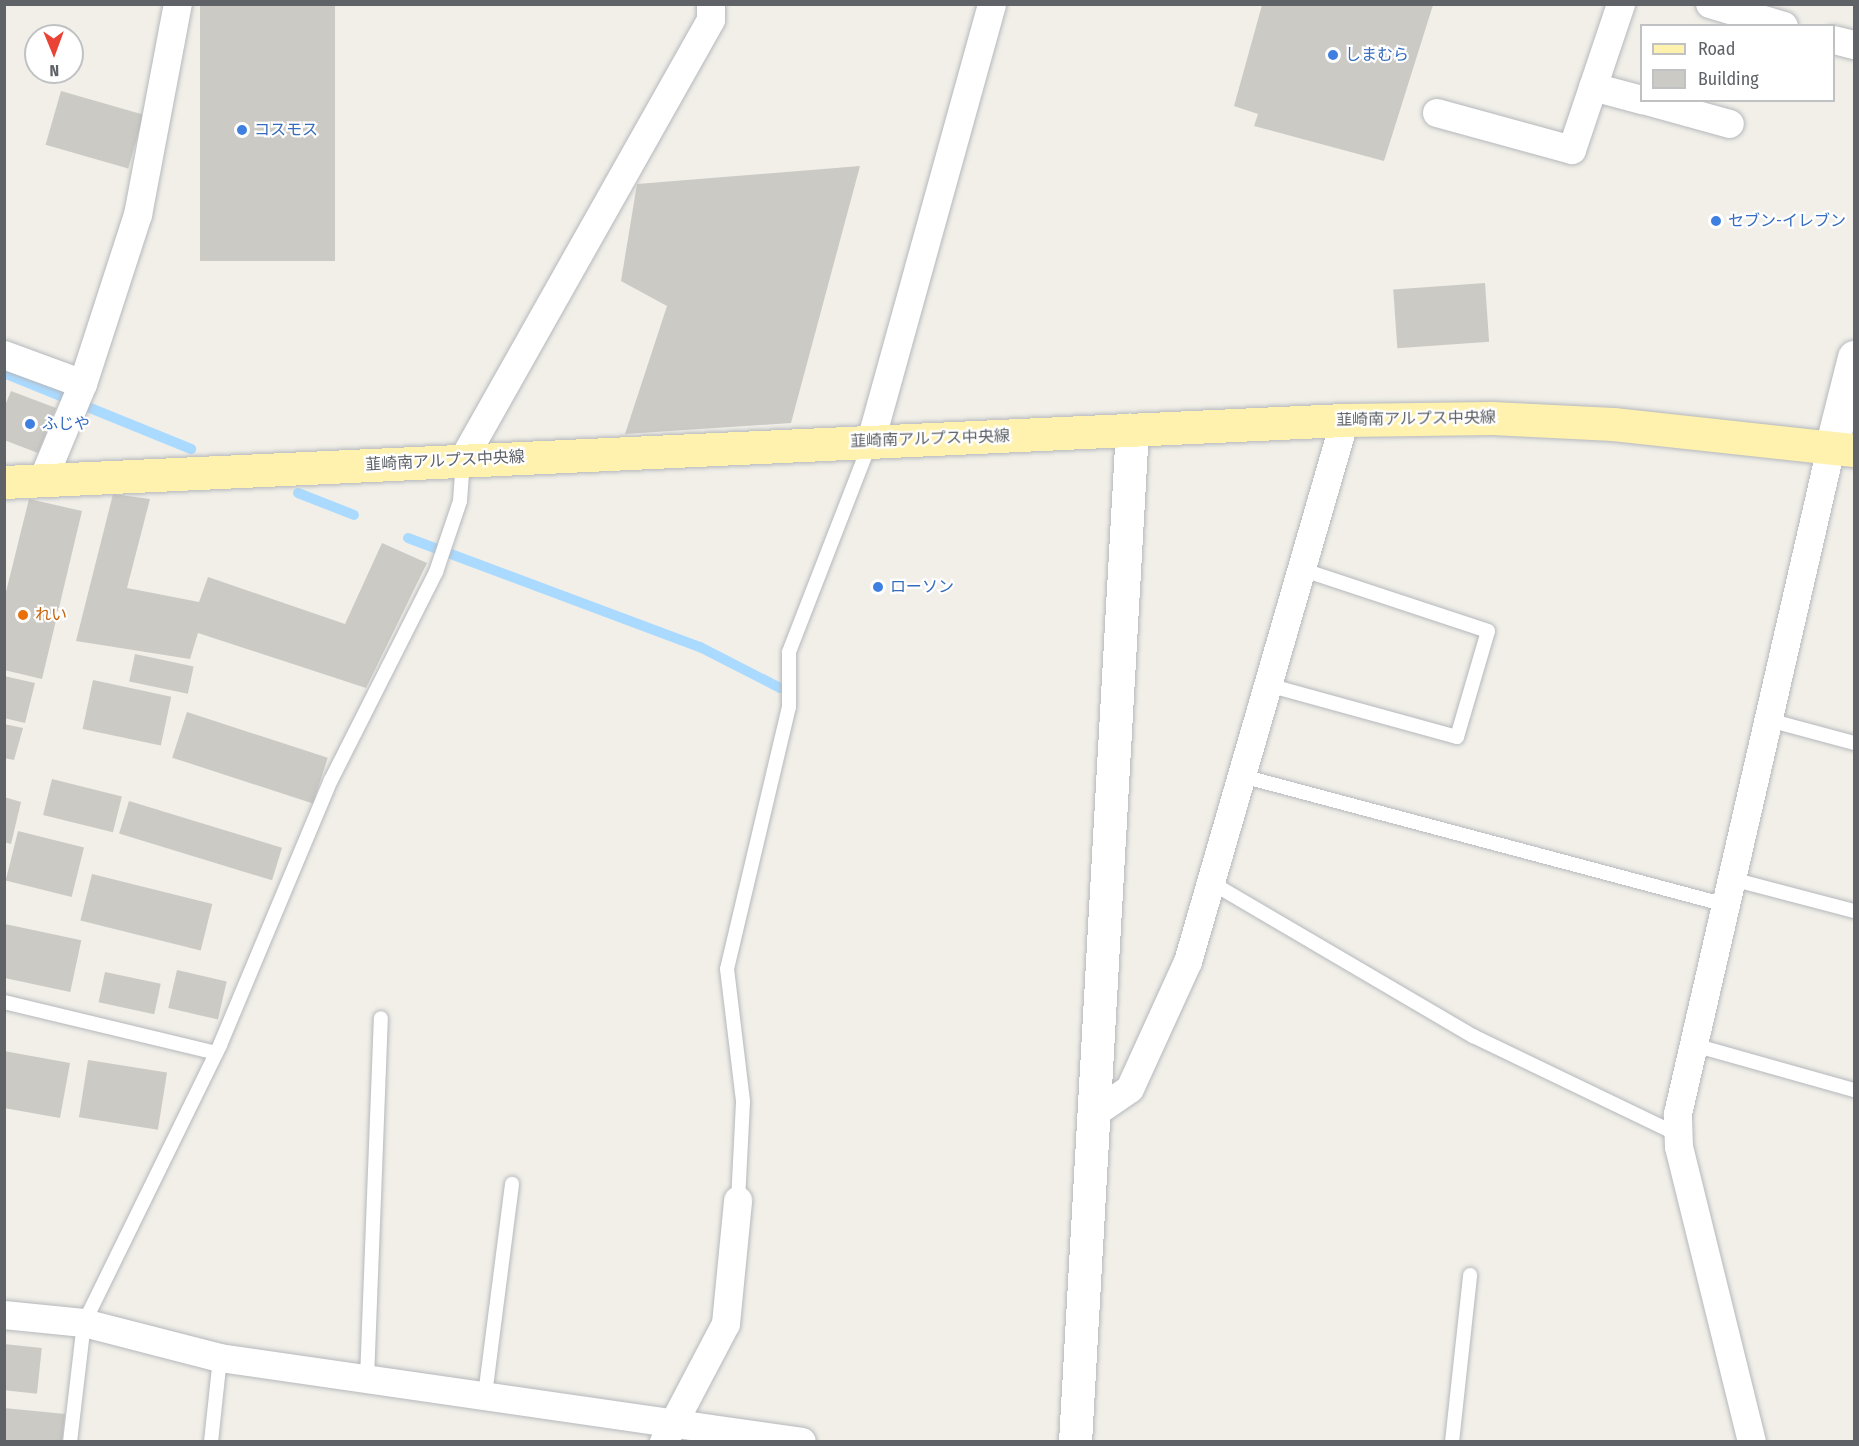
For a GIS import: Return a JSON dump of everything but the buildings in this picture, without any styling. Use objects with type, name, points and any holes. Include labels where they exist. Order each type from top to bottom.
[{"type":"main road","name":"韮崎南アルプス中央線","points":[[4,482],[1345,420],[1492,418],[1613,424],[1843,449]]},
{"type":"street","points":[[43,480],[82,386],[138,215],[178,4]]},
{"type":"street","points":[[463,460],[711,20],[711,4]]},
{"type":"street","points":[[871,441],[992,4]]},
{"type":"street","points":[[1437,113],[1572,150],[1621,4]]},
{"type":"street","points":[[1710,4],[1777,24]]},
{"type":"street","points":[[1835,40],[1854,45]]},
{"type":"street","points":[[1593,87],[1640,99]]},
{"type":"street","points":[[1649,102],[1730,124]]},
{"type":"street","points":[[4,355],[82,386]]},
{"type":"street","points":[[1752,1442],[1678,1135],[1694,1045],[1768,720],[1843,449],[1854,357]]},
{"type":"street","points":[[1095,1113],[1130,1089],[1188,962],[1345,420]]},
{"type":"street","points":[[1076,1442],[1132,430]]},
{"type":"street","points":[[669,1431],[726,1324],[738,1201]]},
{"type":"street","points":[[4,1315],[84,1323],[220,1358],[485,1395],[669,1431],[802,1442]]},
{"type":"lane","points":[[738,1201],[743,1101],[727,969],[789,707],[789,652],[871,441]]},
{"type":"lane","points":[[70,1442],[84,1323],[216,1053],[331,780],[443,552],[460,501],[463,460]]},
{"type":"lane","points":[[1268,685],[1457,737],[1488,631],[1301,569]]},
{"type":"lane","points":[[1768,720],[1854,743]]},
{"type":"lane","points":[[1242,776],[1729,892],[1854,911]]},
{"type":"lane","points":[[1212,883],[1473,1036],[1678,1135]]},
{"type":"lane","points":[[4,1002],[216,1053]]},
{"type":"lane","points":[[367,1379],[381,1018]]},
{"type":"lane","points":[[1694,1045],[1854,1090]]},
{"type":"lane","points":[[485,1395],[512,1184]]},
{"type":"lane","points":[[1452,1442],[1470,1275]]},
{"type":"lane","points":[[211,1442],[220,1358]]},
{"type":"waterway","points":[[4,373],[191,449]]},
{"type":"waterway","points":[[298,493],[354,515]]},
{"type":"waterway","points":[[408,538],[700,647],[780,688]]},
{"type":"place","name":"しまむら","points":[[1333,55]]},
{"type":"place","name":"コスモス","points":[[242,130]]},
{"type":"place","name":"セブン-イレブン","points":[[1716,221]]},
{"type":"place","name":"ふじや","points":[[30,424]]},
{"type":"place","name":"ローソン","points":[[878,587]]},
{"type":"place","name":"れい","points":[[23,615]]}]
